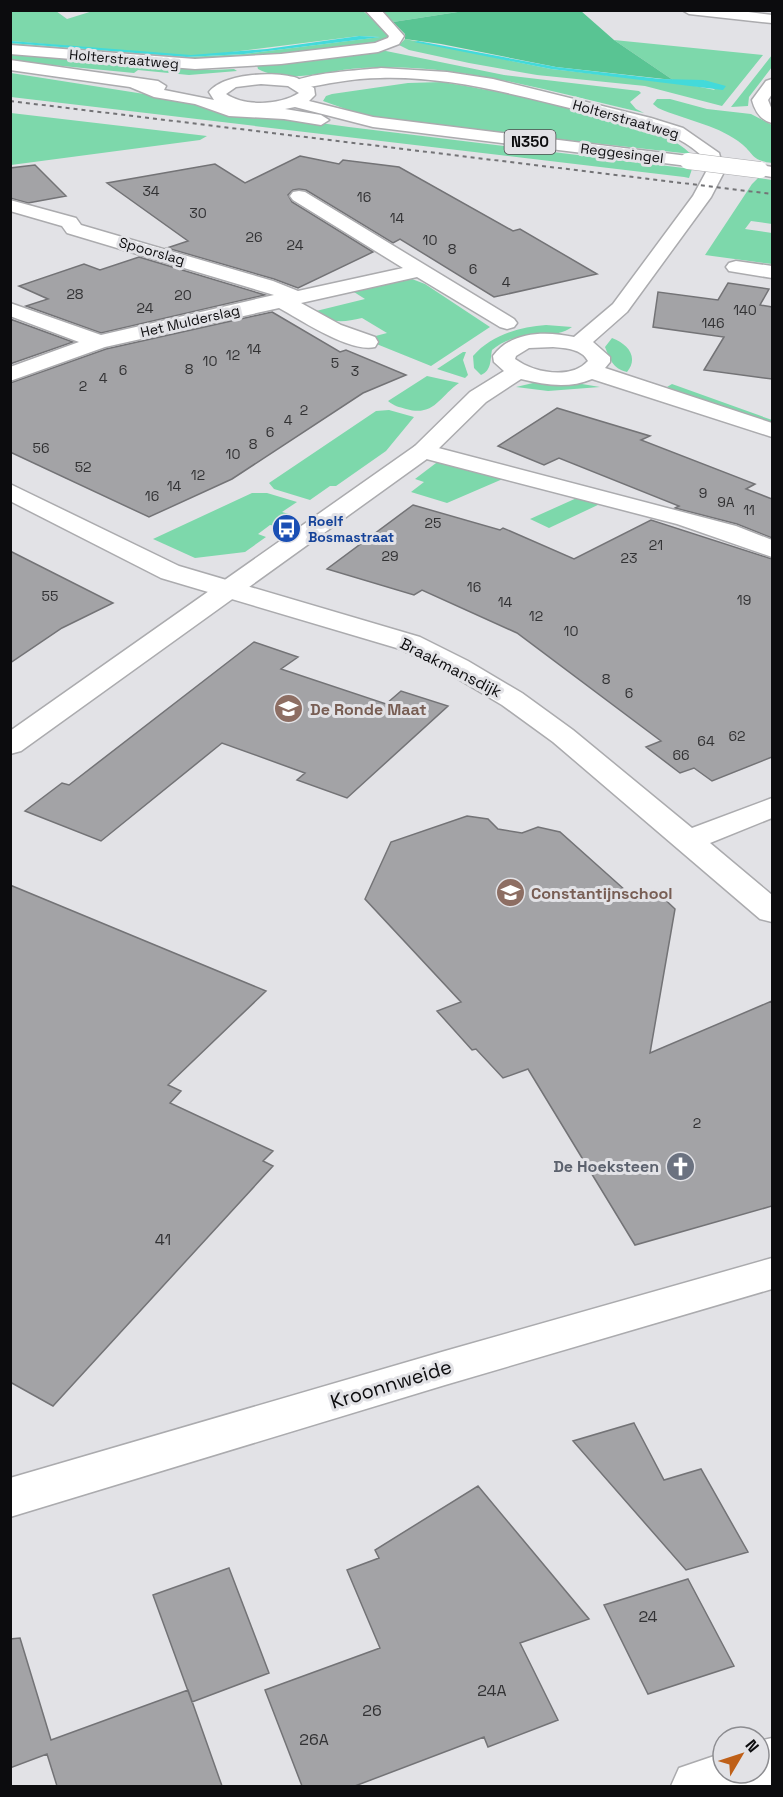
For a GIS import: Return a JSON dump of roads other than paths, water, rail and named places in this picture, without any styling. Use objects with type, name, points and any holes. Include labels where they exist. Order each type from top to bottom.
[{"type":"street","name":"Holterstraatweg","points":[[10,49],[167,63],[239,62],[378,47],[394,41],[397,36],[372,10]]},
{"type":"street","points":[[689,10],[772,18]]},
{"type":"street","points":[[239,62],[261,79]]},
{"type":"street","name":"Holterstraatweg","points":[[10,65],[136,84],[217,92]]},
{"type":"street","name":"Holterstraatweg","points":[[261,79],[299,84],[343,76],[381,73],[423,74],[482,82],[645,122],[677,132],[706,150],[712,157],[715,172],[702,197],[620,308],[579,344]]},
{"type":"street","points":[[261,79],[232,83],[217,92],[221,99],[241,105],[270,106],[296,102],[307,95],[308,91],[299,84]]},
{"type":"street","name":"N350","points":[[136,84],[160,94],[191,99],[229,111],[284,114],[333,122],[374,122]]},
{"type":"street","points":[[772,84],[760,100],[764,111],[772,118]]},
{"type":"street","name":"Reggesingel","points":[[296,102],[374,122],[766,171]]},
{"type":"street","points":[[299,196],[507,323]]},
{"type":"street","name":"Spoorslag","points":[[10,205],[69,222],[74,229],[266,285],[334,329],[367,342]]},
{"type":"street","points":[[736,267],[772,272]]},
{"type":"street","points":[[288,299],[420,270]]},
{"type":"street","name":"Het Mulderslag","points":[[10,375],[99,342],[288,299]]},
{"type":"street","points":[[10,309],[99,342]]},
{"type":"street","points":[[546,340],[579,344],[594,351],[599,357],[599,362],[591,371],[578,376],[550,378],[518,372],[505,362],[504,356],[518,345],[546,340]]},
{"type":"street","points":[[591,371],[772,430]]},
{"type":"street","points":[[10,746],[423,451],[478,397],[518,372]]},
{"type":"street","points":[[423,451],[686,519],[727,531],[772,549]]},
{"type":"street","name":"Braakmansdijk","points":[[10,491],[170,572],[231,588],[410,643],[458,667],[512,699],[563,736],[772,912]]},
{"type":"street","points":[[688,841],[772,807]]},
{"type":"street","name":"Kroonnweide","points":[[10,1498],[445,1368],[772,1274]]},
{"type":"water","points":[[359,36],[381,37],[244,54],[186,57],[10,43],[11,41],[191,55],[267,49]]},
{"type":"water","points":[[414,42],[556,67],[661,79],[704,80],[726,86],[723,90],[551,69]]},
{"type":"railway","points":[[10,101],[772,194]]},
{"type":"place","name":"Roelf Bosmastraat","points":[[287,529]]},
{"type":"place","name":"De Ronde Maat","points":[[289,709]]},
{"type":"place","name":"Constantijnschool","points":[[510,893]]},
{"type":"place","name":"De Hoeksteen","points":[[680,1166]]}]
